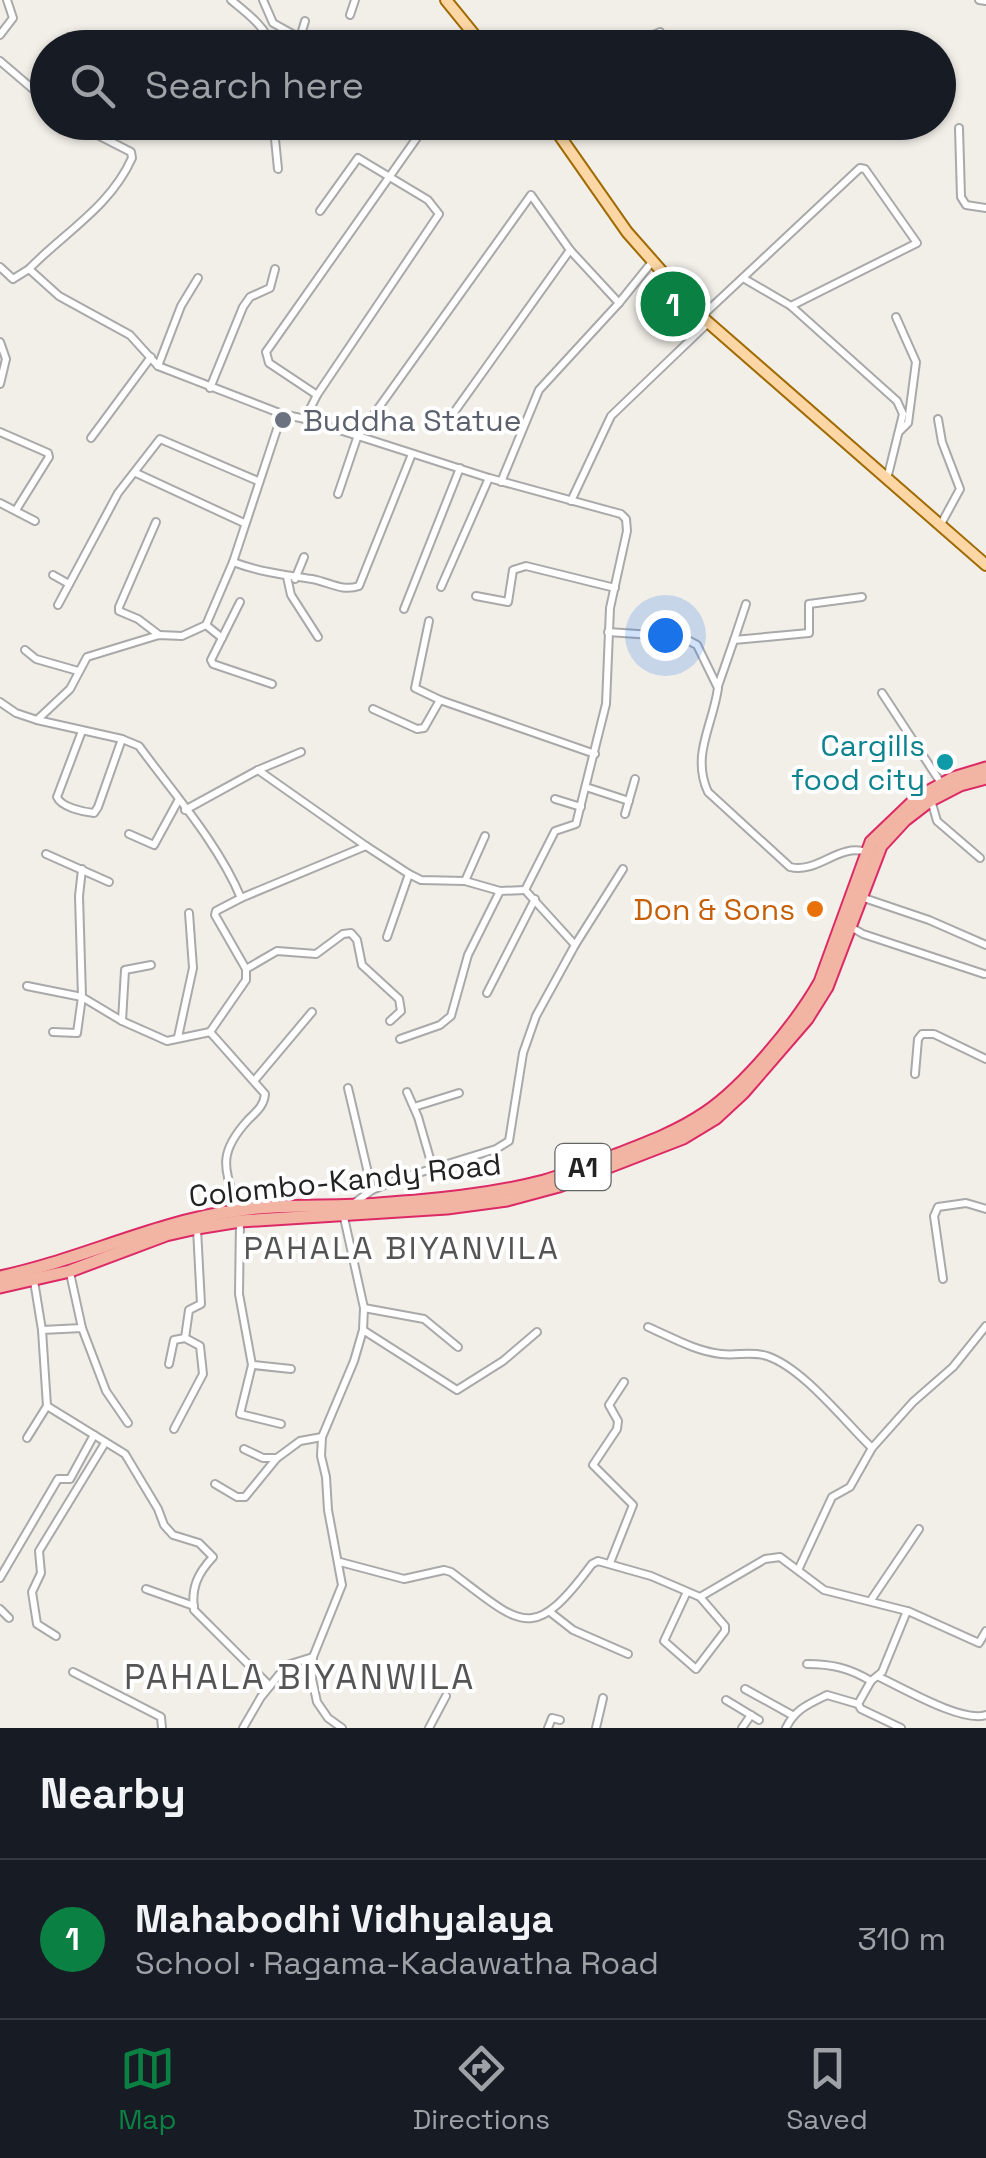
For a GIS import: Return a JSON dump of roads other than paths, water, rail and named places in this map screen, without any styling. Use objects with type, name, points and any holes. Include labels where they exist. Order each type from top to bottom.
[{"type":"highway","name":"Colombo-Kandy Road","points":[[345,1209],[438,1200],[546,1180],[646,1144],[709,1111],[738,1084],[811,998],[866,852],[900,811],[942,784],[986,768]]},
{"type":"highway","name":"Colombo-Kandy Road","points":[[0,1288],[189,1219],[507,1200],[559,1186],[683,1138],[716,1118],[743,1093],[807,1019],[827,986],[881,846],[931,800],[960,785],[986,778]]},
{"type":"highway","name":"Colombo-Kandy Road","points":[[0,1277],[70,1271],[166,1235],[239,1215]]},
{"type":"main road","points":[[446,0],[469,30]]},
{"type":"main road","points":[[563,140],[627,232],[705,320],[986,566]]},
{"type":"street","points":[[0,36],[13,18],[7,0]]},
{"type":"street","points":[[230,0],[255,19],[262,30]]},
{"type":"street","points":[[262,0],[273,23],[286,30]]},
{"type":"street","points":[[350,15],[355,0]]},
{"type":"street","points":[[302,30],[304,21]]},
{"type":"street","points":[[0,61],[30,87]]},
{"type":"street","points":[[959,128],[962,198],[966,204],[986,208]]},
{"type":"street","points":[[0,268],[12,279],[29,269],[83,224],[108,196],[132,158],[131,152],[107,140]]},
{"type":"street","points":[[275,140],[278,169]]},
{"type":"street","points":[[317,395],[269,363],[266,352],[416,140]]},
{"type":"street","points":[[306,420],[317,395],[439,214],[428,200],[358,158],[320,211]]},
{"type":"street","points":[[571,500],[611,416],[743,278],[860,168],[865,169],[916,244],[791,306]]},
{"type":"street","points":[[338,494],[357,438],[530,195],[570,250],[619,304]]},
{"type":"street","points":[[455,411],[570,250]]},
{"type":"street","points":[[501,482],[539,390],[619,304],[652,262]]},
{"type":"street","points":[[29,269],[59,296],[130,335],[158,366],[210,388],[357,438],[621,514],[626,519],[608,632],[606,704],[581,806],[574,825],[555,832],[525,890]]},
{"type":"street","points":[[210,388],[243,307],[250,297],[270,288],[275,269]]},
{"type":"street","points":[[158,366],[180,306],[198,278]]},
{"type":"street","points":[[743,278],[791,306],[897,400],[902,414],[900,431],[887,479]]},
{"type":"street","points":[[896,317],[916,362],[908,423],[900,431]]},
{"type":"street","points":[[0,342],[6,358],[0,384]]},
{"type":"street","points":[[91,438],[151,357]]},
{"type":"street","points":[[37,720],[70,688],[87,657],[158,635],[182,636],[206,625],[233,562],[282,414]]},
{"type":"street","points":[[938,419],[942,442],[960,489],[940,526]]},
{"type":"street","points":[[156,427],[164,441],[258,481]]},
{"type":"street","points":[[0,432],[48,453],[16,510]]},
{"type":"street","points":[[58,605],[118,493],[164,441]]},
{"type":"street","points":[[233,562],[349,590],[360,586],[412,453]]},
{"type":"street","points":[[404,609],[460,468]]},
{"type":"street","points":[[136,472],[244,522]]},
{"type":"street","points":[[441,587],[489,478]]},
{"type":"street","points":[[0,503],[35,522]]},
{"type":"street","points":[[156,522],[119,607],[158,635]]},
{"type":"street","points":[[304,557],[291,578],[291,595],[318,637]]},
{"type":"street","points":[[476,596],[508,602],[513,570],[526,566],[615,588]]},
{"type":"street","points":[[53,575],[69,584]]},
{"type":"street","points":[[734,640],[809,634],[809,604],[862,597]]},
{"type":"street","points":[[240,602],[211,660],[272,684]]},
{"type":"street","points":[[746,604],[703,742],[700,764],[708,792],[790,867],[806,868],[847,850],[866,852]]},
{"type":"street","points":[[430,621],[415,688],[595,754]]},
{"type":"street","points":[[206,625],[222,638]]},
{"type":"street","points":[[608,632],[682,637],[697,645],[718,688]]},
{"type":"street","points":[[25,650],[36,659],[78,671]]},
{"type":"street","points":[[882,693],[942,784]]},
{"type":"street","points":[[373,710],[421,730],[440,700]]},
{"type":"street","points":[[0,702],[37,720],[138,746],[223,857],[241,898]]},
{"type":"street","points":[[82,732],[57,797],[62,804],[88,812],[94,813],[98,807],[122,739]]},
{"type":"street","points":[[185,810],[300,752]]},
{"type":"street","points":[[258,770],[420,880],[465,881],[500,891],[525,890],[575,945]]},
{"type":"street","points":[[626,814],[636,779]]},
{"type":"street","points":[[586,786],[629,801]]},
{"type":"street","points":[[556,799],[581,806]]},
{"type":"street","points":[[931,800],[937,821],[980,858]]},
{"type":"street","points":[[129,834],[154,845],[178,802]]},
{"type":"street","points":[[465,881],[486,836]]},
{"type":"street","points":[[26,986],[82,997],[167,1041],[210,1032],[246,980],[246,970],[216,911],[366,846]]},
{"type":"street","points":[[46,854],[109,882]]},
{"type":"street","points":[[53,1032],[77,1034],[82,997],[78,896],[82,869]]},
{"type":"street","points":[[342,1728],[328,1718],[317,1702],[312,1679],[313,1657],[342,1585],[328,1510],[322,1437],[364,1330],[364,1308],[345,1209],[372,1190],[496,1149],[509,1141],[523,1053],[536,1016],[575,945],[624,869]]},
{"type":"street","points":[[387,937],[409,874]]},
{"type":"street","points":[[400,1039],[440,1025],[451,1016],[468,954],[500,891]]},
{"type":"street","points":[[859,896],[986,945]]},
{"type":"street","points":[[487,993],[535,899]]},
{"type":"street","points":[[178,1038],[193,968],[189,913]]},
{"type":"street","points":[[849,926],[984,974]]},
{"type":"street","points":[[246,970],[276,951],[316,954],[343,934],[351,933],[357,940],[362,965],[399,1000],[401,1011],[390,1021]]},
{"type":"street","points":[[122,1021],[126,970],[150,965]]},
{"type":"street","points":[[254,1081],[312,1012]]},
{"type":"street","points":[[210,1032],[265,1094],[264,1102],[225,1152],[225,1169],[239,1215],[239,1294],[252,1365],[240,1414],[281,1424]]},
{"type":"street","points":[[915,1074],[918,1039],[922,1034],[934,1034],[986,1059]]},
{"type":"street","points":[[348,1088],[372,1190]]},
{"type":"street","points":[[406,1092],[433,1169]]},
{"type":"street","points":[[414,1107],[459,1092]]},
{"type":"street","points":[[944,1279],[934,1216],[938,1208],[966,1204],[986,1209]]},
{"type":"street","points":[[186,1338],[188,1310],[201,1304],[197,1228]]},
{"type":"street","points":[[70,1271],[82,1328],[106,1391],[128,1424]]},
{"type":"street","points":[[28,1438],[48,1406],[34,1275]]},
{"type":"street","points":[[364,1308],[424,1319],[458,1346]]},
{"type":"street","points":[[799,1568],[825,1505],[850,1487],[872,1448],[913,1402],[952,1367],[986,1326]]},
{"type":"street","points":[[648,1327],[705,1352],[751,1352],[770,1357],[795,1372],[872,1448]]},
{"type":"street","points":[[42,1330],[82,1328]]},
{"type":"street","points":[[364,1330],[457,1390],[503,1362],[538,1332]]},
{"type":"street","points":[[170,1364],[174,1340],[186,1338],[200,1346],[203,1374],[174,1428]]},
{"type":"street","points":[[252,1365],[291,1369]]},
{"type":"street","points":[[610,1563],[634,1505],[592,1465],[616,1429],[618,1422],[610,1405],[624,1382]]},
{"type":"street","points":[[48,1406],[124,1454],[164,1525],[173,1535],[200,1543],[213,1556],[199,1572],[192,1596],[194,1606],[208,1626],[270,1686]]},
{"type":"street","points":[[0,1578],[58,1479],[70,1480],[94,1435]]},
{"type":"street","points":[[214,1484],[244,1498],[277,1458],[300,1441],[322,1437]]},
{"type":"street","points":[[56,1636],[37,1624],[32,1592],[41,1573],[39,1551],[106,1443]]},
{"type":"street","points":[[244,1449],[263,1458],[277,1458]]},
{"type":"street","points":[[871,1600],[919,1529]]},
{"type":"street","points":[[700,1598],[765,1559],[780,1557],[824,1590],[907,1611],[979,1644],[986,1630]]},
{"type":"street","points":[[340,1562],[404,1579],[444,1570],[451,1572],[496,1606],[527,1621],[542,1619],[550,1612],[592,1564],[610,1563],[700,1598],[726,1626],[696,1669],[664,1641],[686,1594]]},
{"type":"street","points":[[146,1589],[194,1606]]},
{"type":"street","points":[[0,1609],[10,1618]]},
{"type":"street","points":[[858,1704],[875,1679],[907,1611]]},
{"type":"street","points":[[550,1612],[573,1630],[628,1654]]},
{"type":"street","points":[[243,1728],[288,1665],[313,1657]]},
{"type":"street","points":[[807,1664],[832,1664],[854,1670],[945,1708],[978,1718],[986,1716]]},
{"type":"street","points":[[74,1672],[161,1717],[162,1728]]},
{"type":"street","points":[[745,1690],[792,1715]]},
{"type":"street","points":[[786,1728],[792,1715],[827,1695],[858,1704],[901,1728]]},
{"type":"street","points":[[429,1728],[446,1696]]},
{"type":"street","points":[[596,1728],[603,1698]]},
{"type":"street","points":[[726,1700],[755,1718],[742,1728]]},
{"type":"street","points":[[548,1728],[552,1718],[560,1720]]},
{"type":"place","name":"Mahabodhi Vidhyalaya","points":[[673,304]]},
{"type":"place","name":"Buddha Statue","points":[[283,420]]},
{"type":"place","name":"Cargills food city","points":[[945,762]]},
{"type":"place","name":"Don & Sons","points":[[815,909]]},
{"type":"district","name":"PAHALA BIYANVILA","points":[[402,1248]]},
{"type":"district","name":"PAHALA BIYANWILA","points":[[300,1677]]}]
